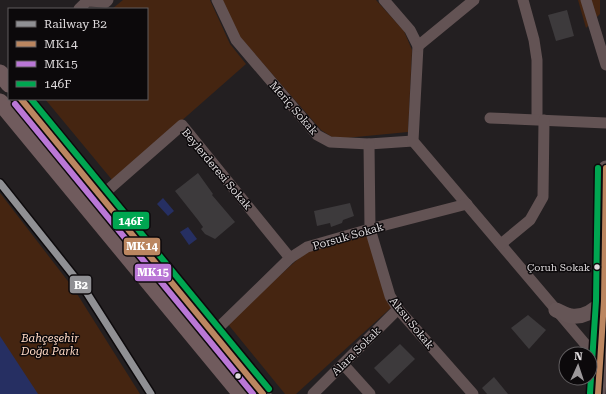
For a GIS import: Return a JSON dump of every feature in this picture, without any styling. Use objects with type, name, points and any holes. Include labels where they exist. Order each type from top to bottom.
[{"type":"main road","points":[[22,100],[263,394]]},
{"type":"main road","points":[[0,102],[242,394]]},
{"type":"main road","points":[[598,394],[603,365],[606,168]]},
{"type":"main road","points":[[556,310],[572,316],[583,315],[604,301]]},
{"type":"street","points":[[84,3],[106,2],[108,0]]},
{"type":"street","name":"Meriç Sokak","points":[[217,0],[236,40],[316,135],[330,142],[369,144],[413,141]]},
{"type":"street","points":[[384,0],[410,30],[418,46],[413,141],[603,365]]},
{"type":"street","points":[[418,46],[474,0]]},
{"type":"street","points":[[501,244],[530,220],[543,197],[537,60],[534,40],[523,0]]},
{"type":"street","points":[[586,0],[606,65]]},
{"type":"street","points":[[490,118],[606,122]]},
{"type":"street","name":"Beylerderesi Sokak","points":[[101,196],[182,125],[290,258]]},
{"type":"street","name":"Aksu Sokak","points":[[369,144],[370,229],[390,296],[398,309],[473,394]]},
{"type":"street","name":"Porsuk Sokak","points":[[213,333],[290,258],[307,247],[467,204]]},
{"type":"street","name":"Alara Sokak","points":[[313,394],[398,309]]},
{"type":"street","points":[[343,364],[370,394]]},
{"type":"green space","points":[[123,0],[210,0],[230,44],[246,64],[113,181],[46,100],[148,100],[148,8],[113,8]]},
{"type":"green space","points":[[222,0],[376,0],[404,31],[412,50],[408,132],[335,139],[321,130],[238,35]]},
{"type":"green space","points":[[578,0],[600,0],[600,14],[586,28]]},
{"type":"green space","name":"Bahçeşehir Doğa Parkı","points":[[0,193],[74,289],[140,394],[0,394]]},
{"type":"green space","points":[[367,235],[394,305],[296,394],[285,394],[227,323],[308,250]]},
{"type":"water","points":[[163,198],[174,211],[168,216],[157,204]]},
{"type":"water","points":[[188,227],[197,239],[189,245],[180,232]]},
{"type":"water","points":[[0,336],[38,394],[0,394]]},
{"type":"building","points":[[567,10],[574,36],[556,41],[548,15]]},
{"type":"building","points":[[198,173],[213,194],[212,195],[235,222],[215,239],[205,234],[201,229],[203,227],[175,191]]},
{"type":"building","points":[[350,203],[354,216],[331,227],[330,223],[317,226],[314,211]]},
{"type":"building","points":[[528,315],[546,330],[529,349],[511,328]]},
{"type":"building","points":[[400,344],[415,359],[389,384],[374,368]]},
{"type":"building","points":[[494,377],[508,394],[487,394],[482,388]]},
{"type":"rail line","name":"B2","points":[[0,183],[85,290],[151,394]]},
{"type":"transit line","name":"MK14","points":[[22,100],[263,394]]},
{"type":"transit line","name":"146F","points":[[32,100],[269,389]]},
{"type":"transit line","name":"MK15","points":[[15,104],[253,394]]},
{"type":"transit line","name":"146F","points":[[590,393],[596,301],[598,168]]},
{"type":"transit line","name":"MK14","points":[[598,394],[604,301],[606,168]]},
{"type":"place","name":"Çoruh Sokak","points":[[597,267]]}]
